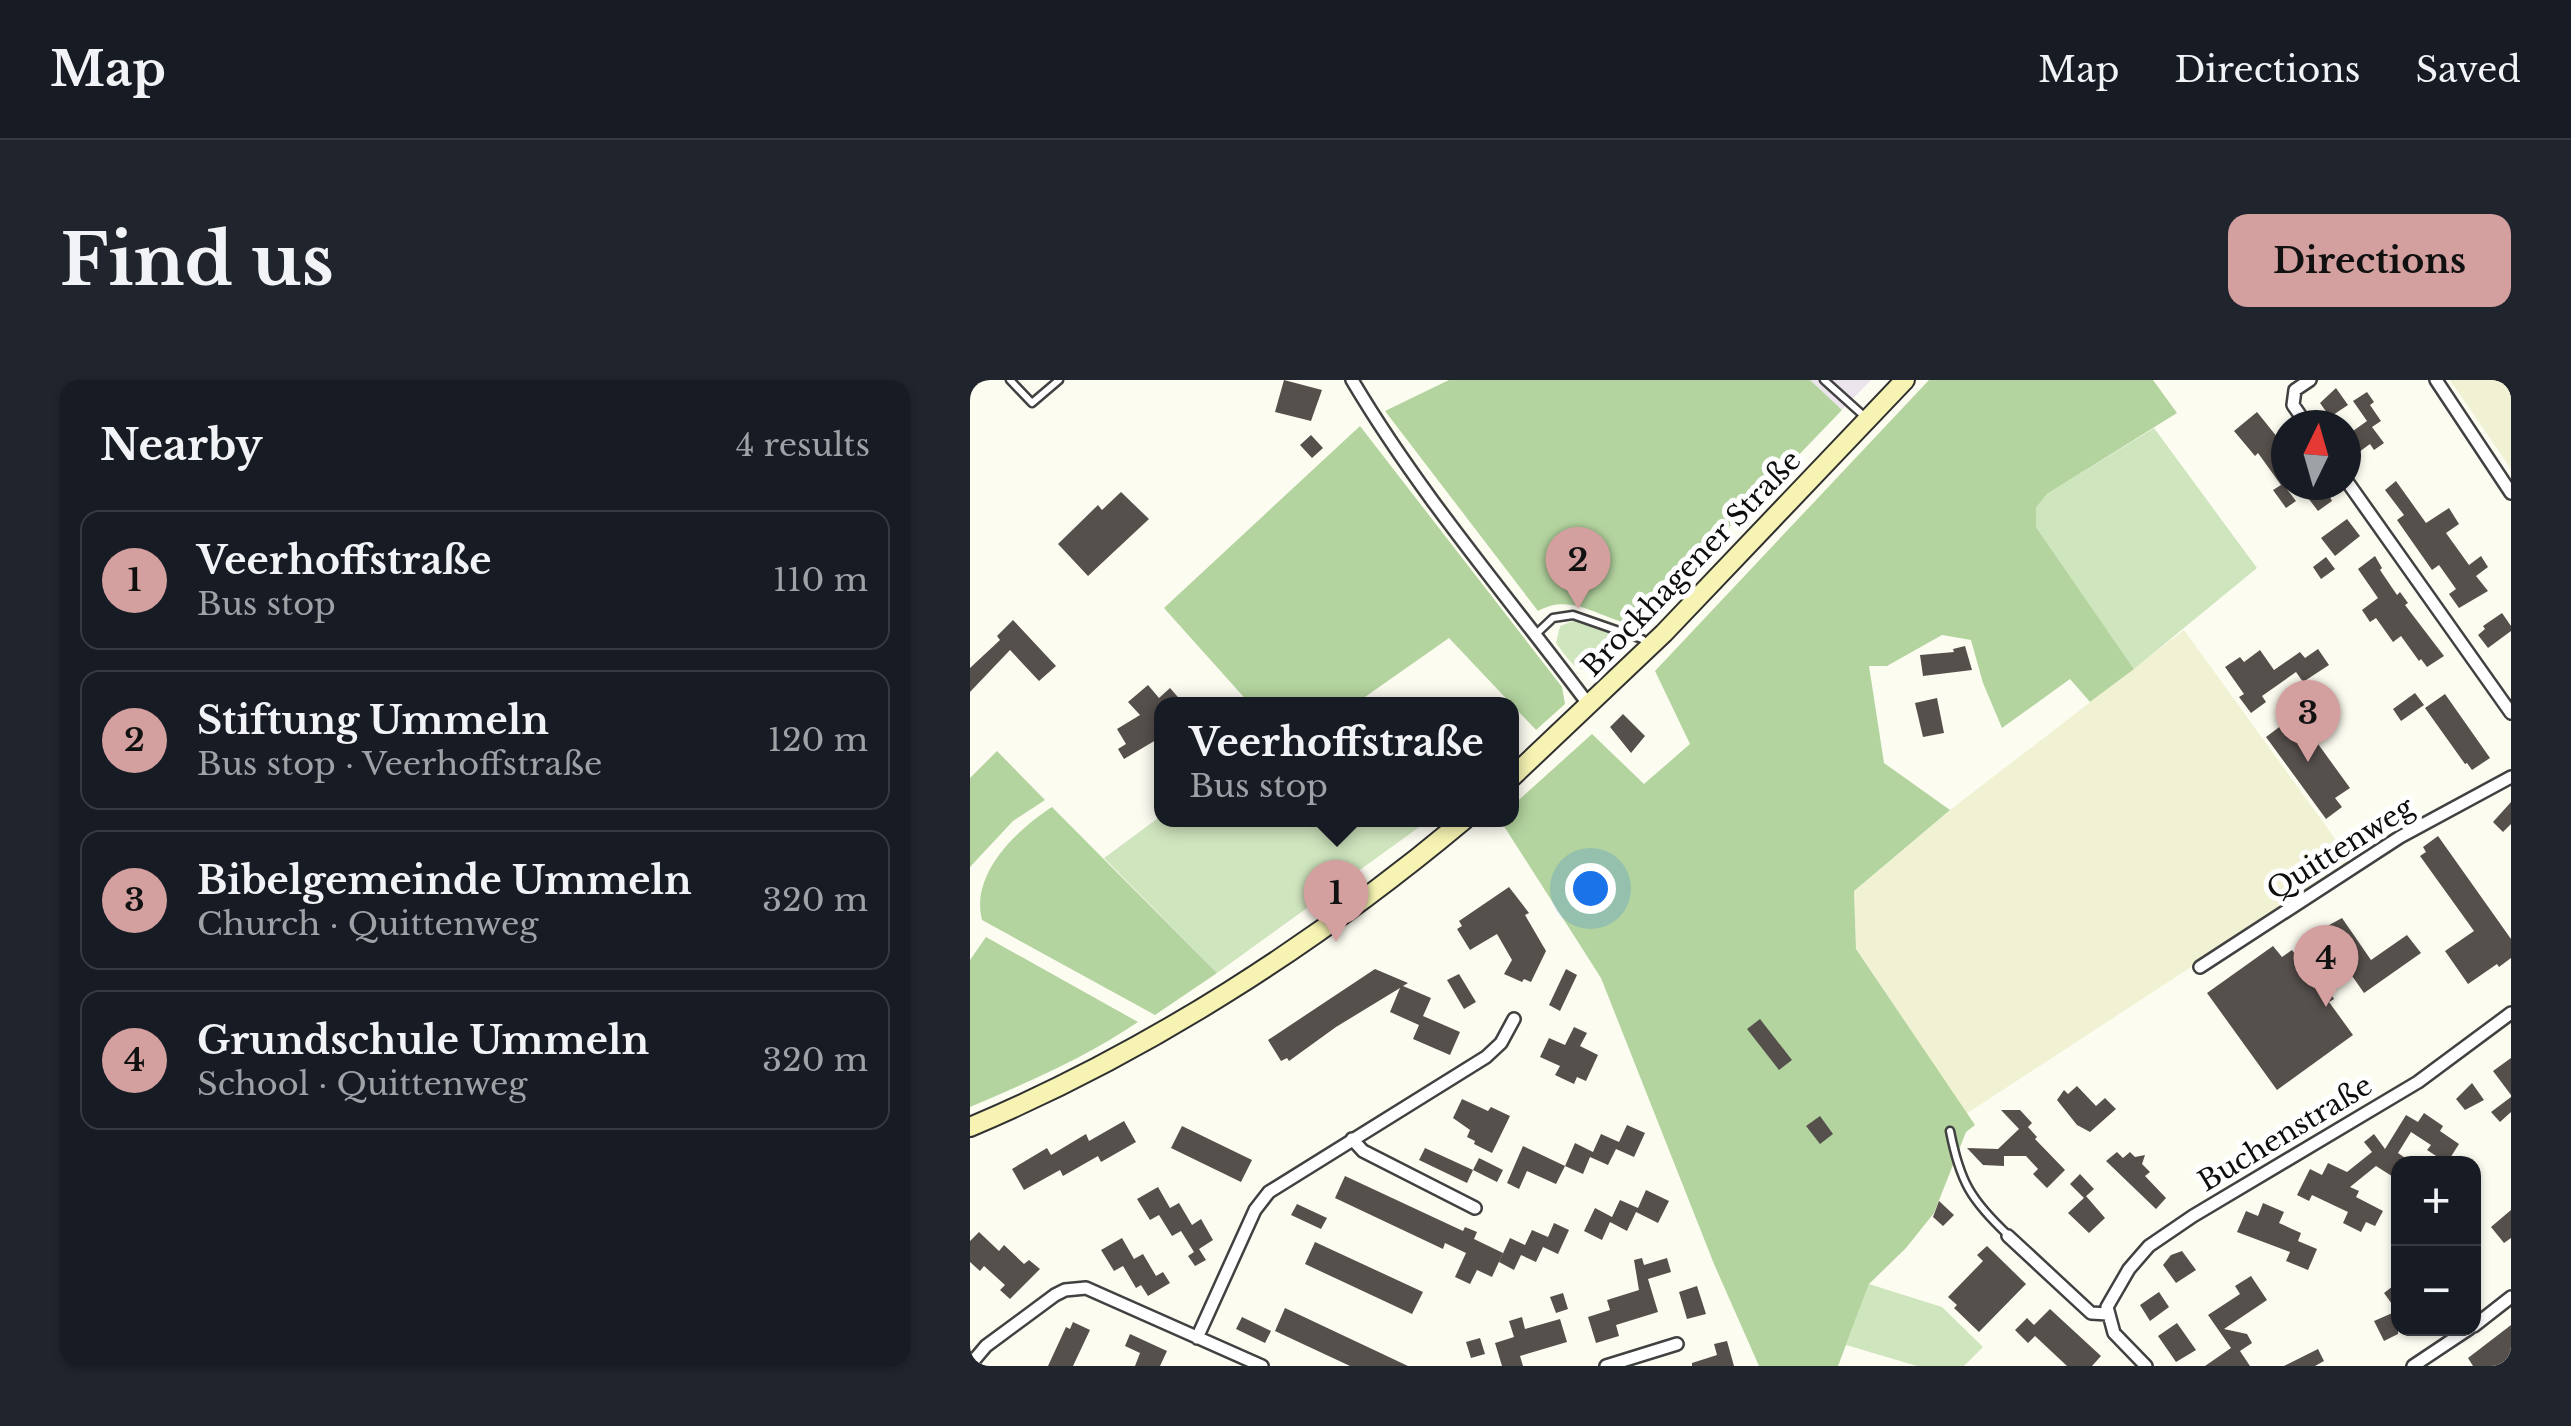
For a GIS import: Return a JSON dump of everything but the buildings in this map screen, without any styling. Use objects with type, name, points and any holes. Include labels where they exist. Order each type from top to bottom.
[{"type":"main road","name":"Brockhagener Straße","points":[[1519,771],[1650,646],[1905,380]]},
{"type":"main road","points":[[970,1127],[1121,1052],[1281,956],[1394,878],[1456,827]]},
{"type":"street","points":[[1352,380],[1376,421],[1534,636],[1590,705]]},
{"type":"street","points":[[2296,410],[2296,390],[2310,380]]},
{"type":"street","points":[[2436,380],[2511,493]]},
{"type":"street","points":[[2360,500],[2511,713]]},
{"type":"street","name":"Quittenweg","points":[[2200,968],[2400,836],[2509,782]]},
{"type":"street","name":"Buchenstraße","points":[[2108,1314],[2109,1300],[2149,1246],[2418,1082],[2511,1013]]},
{"type":"street","points":[[1197,1338],[1262,1201],[1286,1180],[1495,1050],[1514,1019]]},
{"type":"street","points":[[1352,1139],[1363,1152],[1476,1208]]},
{"type":"street","points":[[2008,1236],[2090,1313],[2108,1314],[2114,1333],[2146,1366]]},
{"type":"street","points":[[970,1365],[986,1346],[1042,1305],[1076,1288],[1097,1290],[1262,1366]]},
{"type":"street","points":[[2481,1320],[2511,1297]]},
{"type":"street","points":[[2413,1366],[2458,1336]]},
{"type":"street","points":[[1606,1366],[1677,1344]]},
{"type":"lane","points":[[1010,380],[1032,403],[1058,380]]},
{"type":"lane","points":[[1824,380],[1868,420]]},
{"type":"lane","points":[[1534,636],[1553,618],[1573,615],[1642,639],[1650,646]]},
{"type":"lane","points":[[1950,1131],[1956,1160],[1976,1205],[2008,1236]]},
{"type":"shaded area","points":[[1810,380],[1871,380],[1842,410]]},
{"type":"green space","points":[[1449,380],[1810,380],[1842,410],[1635,625],[1574,605],[1538,611],[1385,411]]},
{"type":"green space","points":[[1929,380],[2153,380],[2177,413],[2047,494],[2036,508],[2036,527],[2134,669],[2090,702],[2070,679],[2002,728],[1971,640],[1942,635],[1887,666],[1869,666],[1884,763],[1950,810],[1854,891],[1856,949],[1975,1125],[1966,1132],[1934,1213],[1869,1284],[1838,1366],[1759,1366],[1714,1264],[1601,978],[1504,827],[1519,827],[1519,800],[1592,734],[1644,784],[1690,744],[1655,671]]},
{"type":"green space","points":[[2450,380],[2511,380],[2511,469]]},
{"type":"green space","points":[[1360,426],[1562,687],[1565,704],[1536,730],[1519,712],[1519,697],[1505,697],[1449,638],[1365,697],[1244,697],[1164,608]]},
{"type":"green space","points":[[2154,428],[2257,568],[2134,669],[2036,527],[2036,508],[2047,494]]},
{"type":"green space","points":[[1573,621],[1627,642],[1599,670],[1584,670],[1573,664],[1556,643],[1560,626]]},
{"type":"green space","points":[[2184,630],[2352,862],[1966,1114],[1856,949],[1854,891],[1950,810]]},
{"type":"green space","points":[[997,751],[1045,800],[1013,821],[970,867],[970,778]]},
{"type":"green space","points":[[1052,807],[1217,973],[1155,1015],[982,920],[980,903],[990,869],[1025,827]]},
{"type":"green space","points":[[1154,821],[1154,827],[1419,827],[1217,973],[1104,858]]},
{"type":"green space","points":[[986,937],[1138,1022],[1077,1058],[970,1107],[970,960]]},
{"type":"green space","points":[[1869,1284],[1942,1307],[1983,1347],[1964,1366],[1917,1366],[1846,1345]]},
{"type":"place","name":"Stiftung Ummeln","points":[[1578,609]]},
{"type":"place","name":"Bibelgemeinde Ummeln","points":[[2308,762]]},
{"type":"place","name":"Veerhoffstraße","points":[[1336,942]]},
{"type":"place","name":"Grundschule Ummeln","points":[[2326,1007]]}]
